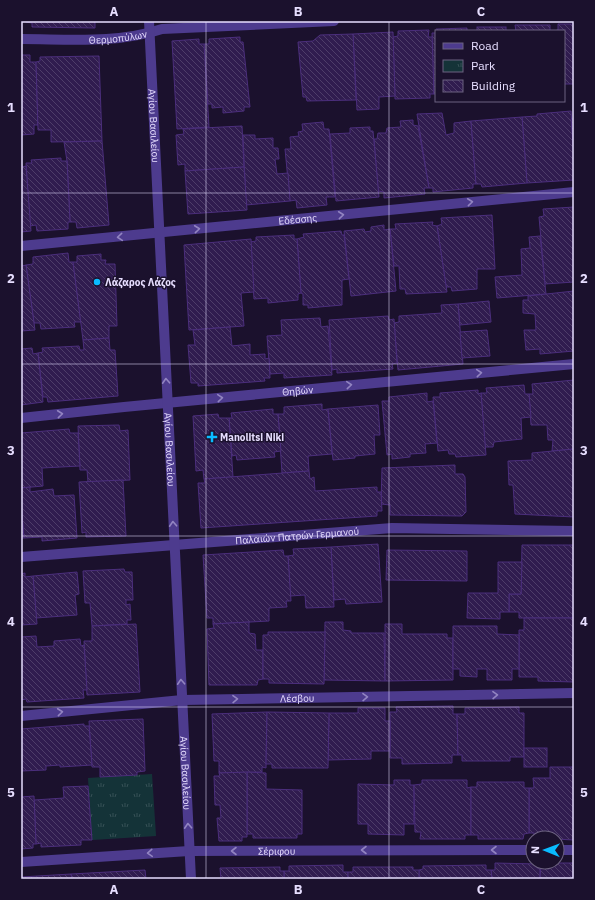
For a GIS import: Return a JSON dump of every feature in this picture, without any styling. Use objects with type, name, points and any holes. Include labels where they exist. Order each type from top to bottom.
[{"type":"street","name":"Αγίου Βασιλείου","points":[[148,21],[190,879]]},
{"type":"street","name":"Θερμοπύλων","points":[[21,40],[109,39],[149,33],[162,29],[334,21]]},
{"type":"street","name":"Εδέσσης","points":[[21,246],[574,192]]},
{"type":"street","name":"Θηβών","points":[[21,418],[574,364]]},
{"type":"street","name":"Παλαιών Πατρών Γερμανού","points":[[21,557],[392,528],[574,530]]},
{"type":"street","name":"Λέσβου","points":[[21,716],[182,700],[574,693]]},
{"type":"street","name":"Σέριφου","points":[[21,862],[189,851],[525,850]]},
{"type":"green space","points":[[152,774],[156,836],[92,840],[88,778]]},
{"type":"building","points":[[26,21],[95,21],[95,28],[32,27],[32,23]]},
{"type":"building","points":[[558,24],[574,24],[574,84],[565,84],[565,30],[558,30]]},
{"type":"building","points":[[515,25],[550,25],[550,30],[516,30]]},
{"type":"building","points":[[477,27],[506,27],[506,30],[477,30]]},
{"type":"building","points":[[467,28],[467,30],[436,30]]},
{"type":"building","points":[[429,30],[428,37],[433,37],[434,94],[430,94],[430,98],[395,99],[393,37],[398,36],[398,31]]},
{"type":"building","points":[[393,32],[395,96],[379,97],[379,109],[357,110],[353,34]]},
{"type":"building","points":[[432,33],[435,33],[434,94]]},
{"type":"building","points":[[353,34],[356,100],[307,101],[306,97],[303,97],[298,42],[313,41],[320,35]]},
{"type":"building","points":[[240,37],[240,42],[243,42],[250,107],[244,107],[244,111],[223,113],[223,107],[212,108],[212,104],[208,104],[204,44],[209,44],[209,39]]},
{"type":"building","points":[[199,39],[199,44],[204,44],[209,127],[177,129],[172,41]]},
{"type":"building","points":[[21,55],[30,55],[30,62],[36,62],[38,125],[34,125],[34,134],[21,135]]},
{"type":"building","points":[[99,56],[102,141],[51,142],[51,130],[38,130],[36,62],[40,61],[40,57]]},
{"type":"building","points":[[571,111],[574,180],[527,183],[522,117]]},
{"type":"building","points":[[442,113],[446,135],[454,133],[454,123],[471,121],[476,184],[473,184],[473,188],[433,192],[433,188],[429,188],[417,114]]},
{"type":"building","points":[[522,117],[527,183],[482,187],[481,184],[476,184],[471,121]]},
{"type":"building","points":[[571,119],[574,119],[574,156]]},
{"type":"building","points":[[413,120],[413,125],[418,126],[429,188],[424,188],[425,194],[384,198],[384,192],[378,191],[374,139],[377,139],[378,133],[386,133],[387,128],[401,127],[400,121]]},
{"type":"building","points":[[323,122],[324,129],[329,129],[335,197],[326,197],[327,205],[297,208],[296,200],[290,201],[285,149],[291,149],[290,137],[299,136],[298,132],[303,131],[302,124]]},
{"type":"building","points":[[242,126],[244,167],[185,171],[185,164],[178,165],[176,135],[184,134],[183,129]]},
{"type":"building","points":[[370,127],[370,131],[373,131],[379,197],[336,201],[330,134],[350,133],[350,128]]},
{"type":"building","points":[[243,135],[255,135],[255,139],[273,138],[273,148],[278,148],[279,159],[275,159],[277,174],[288,173],[290,201],[246,205]]},
{"type":"building","points":[[102,141],[109,225],[77,228],[76,222],[70,222],[67,161],[64,142]]},
{"type":"building","points":[[61,158],[61,161],[67,161],[70,222],[68,222],[68,229],[37,231],[36,225],[30,226],[26,163],[32,163],[31,160]]},
{"type":"building","points":[[21,160],[22,167],[26,166],[31,231],[21,232]]},
{"type":"building","points":[[244,167],[247,210],[188,214],[185,171]]},
{"type":"building","points":[[574,207],[574,282],[545,284],[539,217],[544,216],[543,209]]},
{"type":"building","points":[[492,215],[495,269],[477,269],[477,289],[452,291],[451,287],[446,287],[437,226],[442,224],[441,218]]},
{"type":"building","points":[[433,222],[432,225],[437,226],[447,292],[406,294],[405,289],[400,289],[399,266],[394,266],[390,229],[396,229],[395,224]]},
{"type":"building","points":[[384,225],[384,230],[390,229],[396,291],[351,296],[344,231],[364,229],[365,232],[371,231],[371,227]]},
{"type":"building","points":[[341,231],[342,235],[344,235],[349,279],[342,280],[342,305],[308,308],[308,305],[303,305],[303,294],[301,293],[297,239],[304,237],[303,234]]},
{"type":"building","points":[[294,235],[294,239],[297,239],[301,293],[298,294],[298,300],[268,303],[268,298],[254,299],[250,242],[256,241],[256,237]]},
{"type":"building","points":[[540,236],[546,294],[497,298],[495,277],[522,275],[521,249],[530,248],[529,237]]},
{"type":"building","points":[[251,239],[254,292],[241,293],[244,326],[189,330],[184,245]]},
{"type":"building","points":[[68,253],[69,262],[73,262],[81,322],[74,322],[75,327],[41,329],[40,323],[34,323],[26,265],[33,264],[33,257]]},
{"type":"building","points":[[101,254],[101,260],[106,260],[105,264],[115,264],[117,326],[109,326],[109,338],[83,340],[73,262],[77,262],[77,256]]},
{"type":"building","points":[[21,259],[22,266],[26,265],[35,330],[21,331]]},
{"type":"building","points":[[574,291],[574,351],[540,354],[540,349],[526,350],[524,330],[536,330],[535,314],[523,313],[523,300],[528,300],[528,296]]},
{"type":"building","points":[[489,301],[491,322],[460,325],[458,304]]},
{"type":"building","points":[[458,304],[463,364],[398,370],[394,323],[399,322],[399,316],[442,313],[441,305]]},
{"type":"building","points":[[388,316],[389,320],[394,319],[397,363],[392,364],[393,369],[337,373],[337,369],[332,370],[329,320]]},
{"type":"building","points":[[320,318],[321,327],[328,326],[332,375],[284,378],[284,373],[270,374],[267,336],[282,335],[281,320]]},
{"type":"building","points":[[230,327],[232,346],[250,344],[250,355],[265,354],[265,359],[269,358],[270,378],[264,378],[265,381],[198,386],[198,383],[191,383],[188,345],[195,345],[193,330]]},
{"type":"building","points":[[487,330],[490,356],[462,358],[460,332]]},
{"type":"building","points":[[109,338],[110,350],[115,350],[118,396],[48,402],[47,397],[43,397],[38,353],[43,352],[42,348],[79,346],[80,350],[84,350],[83,340]]},
{"type":"building","points":[[32,348],[33,354],[38,353],[43,402],[21,405],[21,349]]},
{"type":"building","points":[[574,380],[574,449],[552,451],[553,440],[548,440],[547,425],[531,425],[529,394],[533,394],[532,384]]},
{"type":"building","points":[[524,385],[525,394],[529,394],[531,417],[521,418],[522,439],[494,442],[493,447],[485,447],[481,393],[487,393],[486,388]]},
{"type":"building","points":[[478,390],[478,394],[481,393],[486,455],[456,457],[455,454],[449,454],[448,450],[438,451],[433,397],[440,397],[440,393]]},
{"type":"building","points":[[427,393],[427,402],[433,401],[437,443],[425,444],[426,453],[410,454],[410,457],[392,459],[392,454],[387,455],[382,401],[389,401],[389,397]]},
{"type":"building","points":[[322,404],[322,410],[328,409],[332,454],[308,456],[309,471],[282,473],[278,414],[284,414],[284,407]]},
{"type":"building","points":[[378,405],[380,435],[374,435],[375,454],[333,460],[328,409]]},
{"type":"building","points":[[273,409],[273,414],[278,414],[281,451],[274,452],[275,457],[237,460],[236,455],[232,456],[229,418],[232,418],[231,413]]},
{"type":"building","name":"Manolitsi Niki","points":[[218,414],[219,418],[229,418],[233,477],[204,479],[203,470],[196,471],[193,416]]},
{"type":"building","points":[[119,425],[120,431],[128,430],[130,480],[88,482],[87,470],[80,470],[78,426]]},
{"type":"building","points":[[69,429],[70,433],[78,433],[80,466],[42,468],[43,486],[21,488],[21,433]]},
{"type":"building","points":[[574,449],[574,517],[515,514],[513,485],[509,485],[508,461],[532,460],[532,453]]},
{"type":"building","points":[[455,465],[455,474],[463,474],[465,477],[466,512],[462,516],[390,515],[390,505],[381,504],[382,468]]},
{"type":"building","points":[[309,471],[310,479],[314,477],[315,491],[377,487],[377,492],[381,492],[382,511],[377,511],[377,516],[201,528],[198,483],[205,483],[204,479]]},
{"type":"building","points":[[123,480],[126,536],[86,537],[86,532],[82,533],[79,482]]},
{"type":"building","points":[[30,487],[30,492],[53,489],[54,496],[74,495],[77,538],[42,541],[42,537],[24,538],[21,488]]},
{"type":"building","points":[[21,504],[24,538],[21,538]]},
{"type":"building","points":[[378,544],[382,602],[346,604],[345,599],[334,600],[331,547]]},
{"type":"building","points":[[522,545],[574,545],[574,618],[519,618],[519,612],[509,612],[509,594],[521,594]]},
{"type":"building","points":[[331,547],[334,607],[306,608],[305,595],[290,596],[288,556],[294,555],[293,549]]},
{"type":"building","points":[[283,550],[284,556],[288,556],[291,601],[286,601],[287,607],[269,608],[269,621],[213,624],[213,618],[207,618],[203,555]]},
{"type":"building","points":[[387,550],[467,551],[467,581],[386,580]]},
{"type":"building","points":[[498,562],[522,562],[521,594],[509,594],[509,612],[500,612],[500,619],[467,618],[468,593],[498,593]]},
{"type":"building","points":[[124,569],[125,572],[132,572],[133,600],[126,600],[126,605],[130,604],[131,620],[127,620],[127,624],[92,626],[90,603],[85,603],[83,571]]},
{"type":"building","points":[[77,572],[79,594],[75,595],[77,615],[36,618],[33,576]]},
{"type":"building","points":[[25,573],[25,577],[33,576],[37,624],[21,625],[21,574]]},
{"type":"building","points":[[524,618],[574,618],[574,682],[538,681],[538,677],[519,677],[519,630],[524,630]]},
{"type":"building","points":[[249,622],[249,633],[255,634],[256,650],[263,650],[263,679],[258,680],[257,685],[209,685],[207,629],[214,628],[213,624]]},
{"type":"building","points":[[325,622],[343,622],[343,630],[351,631],[351,633],[384,633],[385,681],[324,680]]},
{"type":"building","points":[[136,624],[140,692],[87,695],[84,641],[92,641],[92,626]]},
{"type":"building","points":[[385,624],[402,624],[402,634],[447,634],[447,638],[453,638],[453,680],[385,681]]},
{"type":"building","points":[[453,626],[497,626],[497,634],[519,635],[519,669],[512,669],[512,680],[487,680],[487,669],[477,669],[477,677],[460,676],[460,669],[453,669]]},
{"type":"building","points":[[268,632],[325,632],[324,684],[269,683],[269,679],[263,679],[263,635],[268,635]]},
{"type":"building","points":[[36,636],[37,647],[54,646],[54,641],[80,639],[81,646],[84,645],[87,690],[83,690],[84,698],[27,702],[26,699],[21,700],[21,637]]},
{"type":"building","points":[[453,706],[453,714],[457,714],[458,755],[452,755],[452,763],[402,764],[402,758],[390,758],[390,712],[397,712],[396,707]]},
{"type":"building","points":[[519,707],[519,713],[524,713],[524,757],[510,757],[510,761],[462,761],[462,755],[458,755],[457,714],[465,714],[465,708]]},
{"type":"building","points":[[358,708],[385,708],[385,721],[390,721],[390,751],[371,751],[371,759],[328,760],[329,713],[358,713]]},
{"type":"building","points":[[267,712],[266,768],[262,767],[262,772],[219,773],[219,761],[214,761],[212,714]]},
{"type":"building","points":[[267,712],[329,713],[328,768],[272,768],[272,764],[266,764]]},
{"type":"building","points":[[143,719],[145,771],[137,772],[137,775],[100,777],[100,767],[92,767],[89,721]]},
{"type":"building","points":[[84,724],[84,726],[89,726],[92,765],[60,767],[60,765],[46,766],[46,770],[21,771],[21,729]]},
{"type":"building","points":[[524,748],[547,748],[547,767],[524,767]]},
{"type":"building","points":[[550,767],[574,767],[574,840],[565,840],[565,830],[529,830],[529,788],[534,788],[533,778],[550,778]]},
{"type":"building","points":[[247,772],[266,773],[266,789],[302,790],[302,834],[297,834],[297,838],[253,838],[253,834],[247,834]]},
{"type":"building","points":[[247,772],[247,837],[242,837],[242,841],[219,841],[217,818],[221,818],[220,805],[215,805],[214,776],[220,776],[219,773]]},
{"type":"building","points":[[394,780],[410,780],[410,785],[414,785],[414,824],[404,824],[404,835],[368,834],[368,824],[358,824],[358,784],[394,785]]},
{"type":"building","points":[[422,780],[467,780],[467,788],[471,787],[471,835],[465,835],[465,839],[420,839],[421,832],[415,832],[414,785],[422,784]]},
{"type":"building","points":[[477,782],[524,782],[524,788],[529,788],[529,830],[525,830],[523,839],[478,839],[478,835],[471,835],[471,787],[477,787]]},
{"type":"building","points":[[88,786],[92,840],[81,840],[81,845],[41,847],[41,843],[36,844],[34,800],[64,798],[63,787]]},
{"type":"building","points":[[34,796],[36,844],[33,844],[33,848],[21,849],[21,797]]},
{"type":"building","points":[[495,863],[525,864],[525,870],[540,870],[540,879],[492,879],[491,870],[495,870]]},
{"type":"building","points":[[565,863],[574,863],[574,879],[540,879],[541,870],[565,870]]},
{"type":"building","points":[[343,865],[343,872],[348,872],[348,879],[284,879],[284,871],[289,871],[289,866]]},
{"type":"building","points":[[486,865],[486,870],[491,870],[492,879],[419,879],[419,870],[423,869],[423,866]]},
{"type":"building","points":[[280,867],[280,871],[284,871],[284,879],[221,879],[220,868]]},
{"type":"building","points":[[353,867],[413,867],[413,870],[419,870],[419,879],[348,879],[348,872],[353,872]]},
{"type":"building","points":[[145,870],[146,879],[72,879],[71,874]]},
{"type":"building","points":[[71,874],[72,879],[21,879],[21,877]]},
{"type":"place","name":"Λάζαρος Λάζος","points":[[97,282]]},
{"type":"place","name":"Manolitsi Niki","points":[[212,437]]}]
